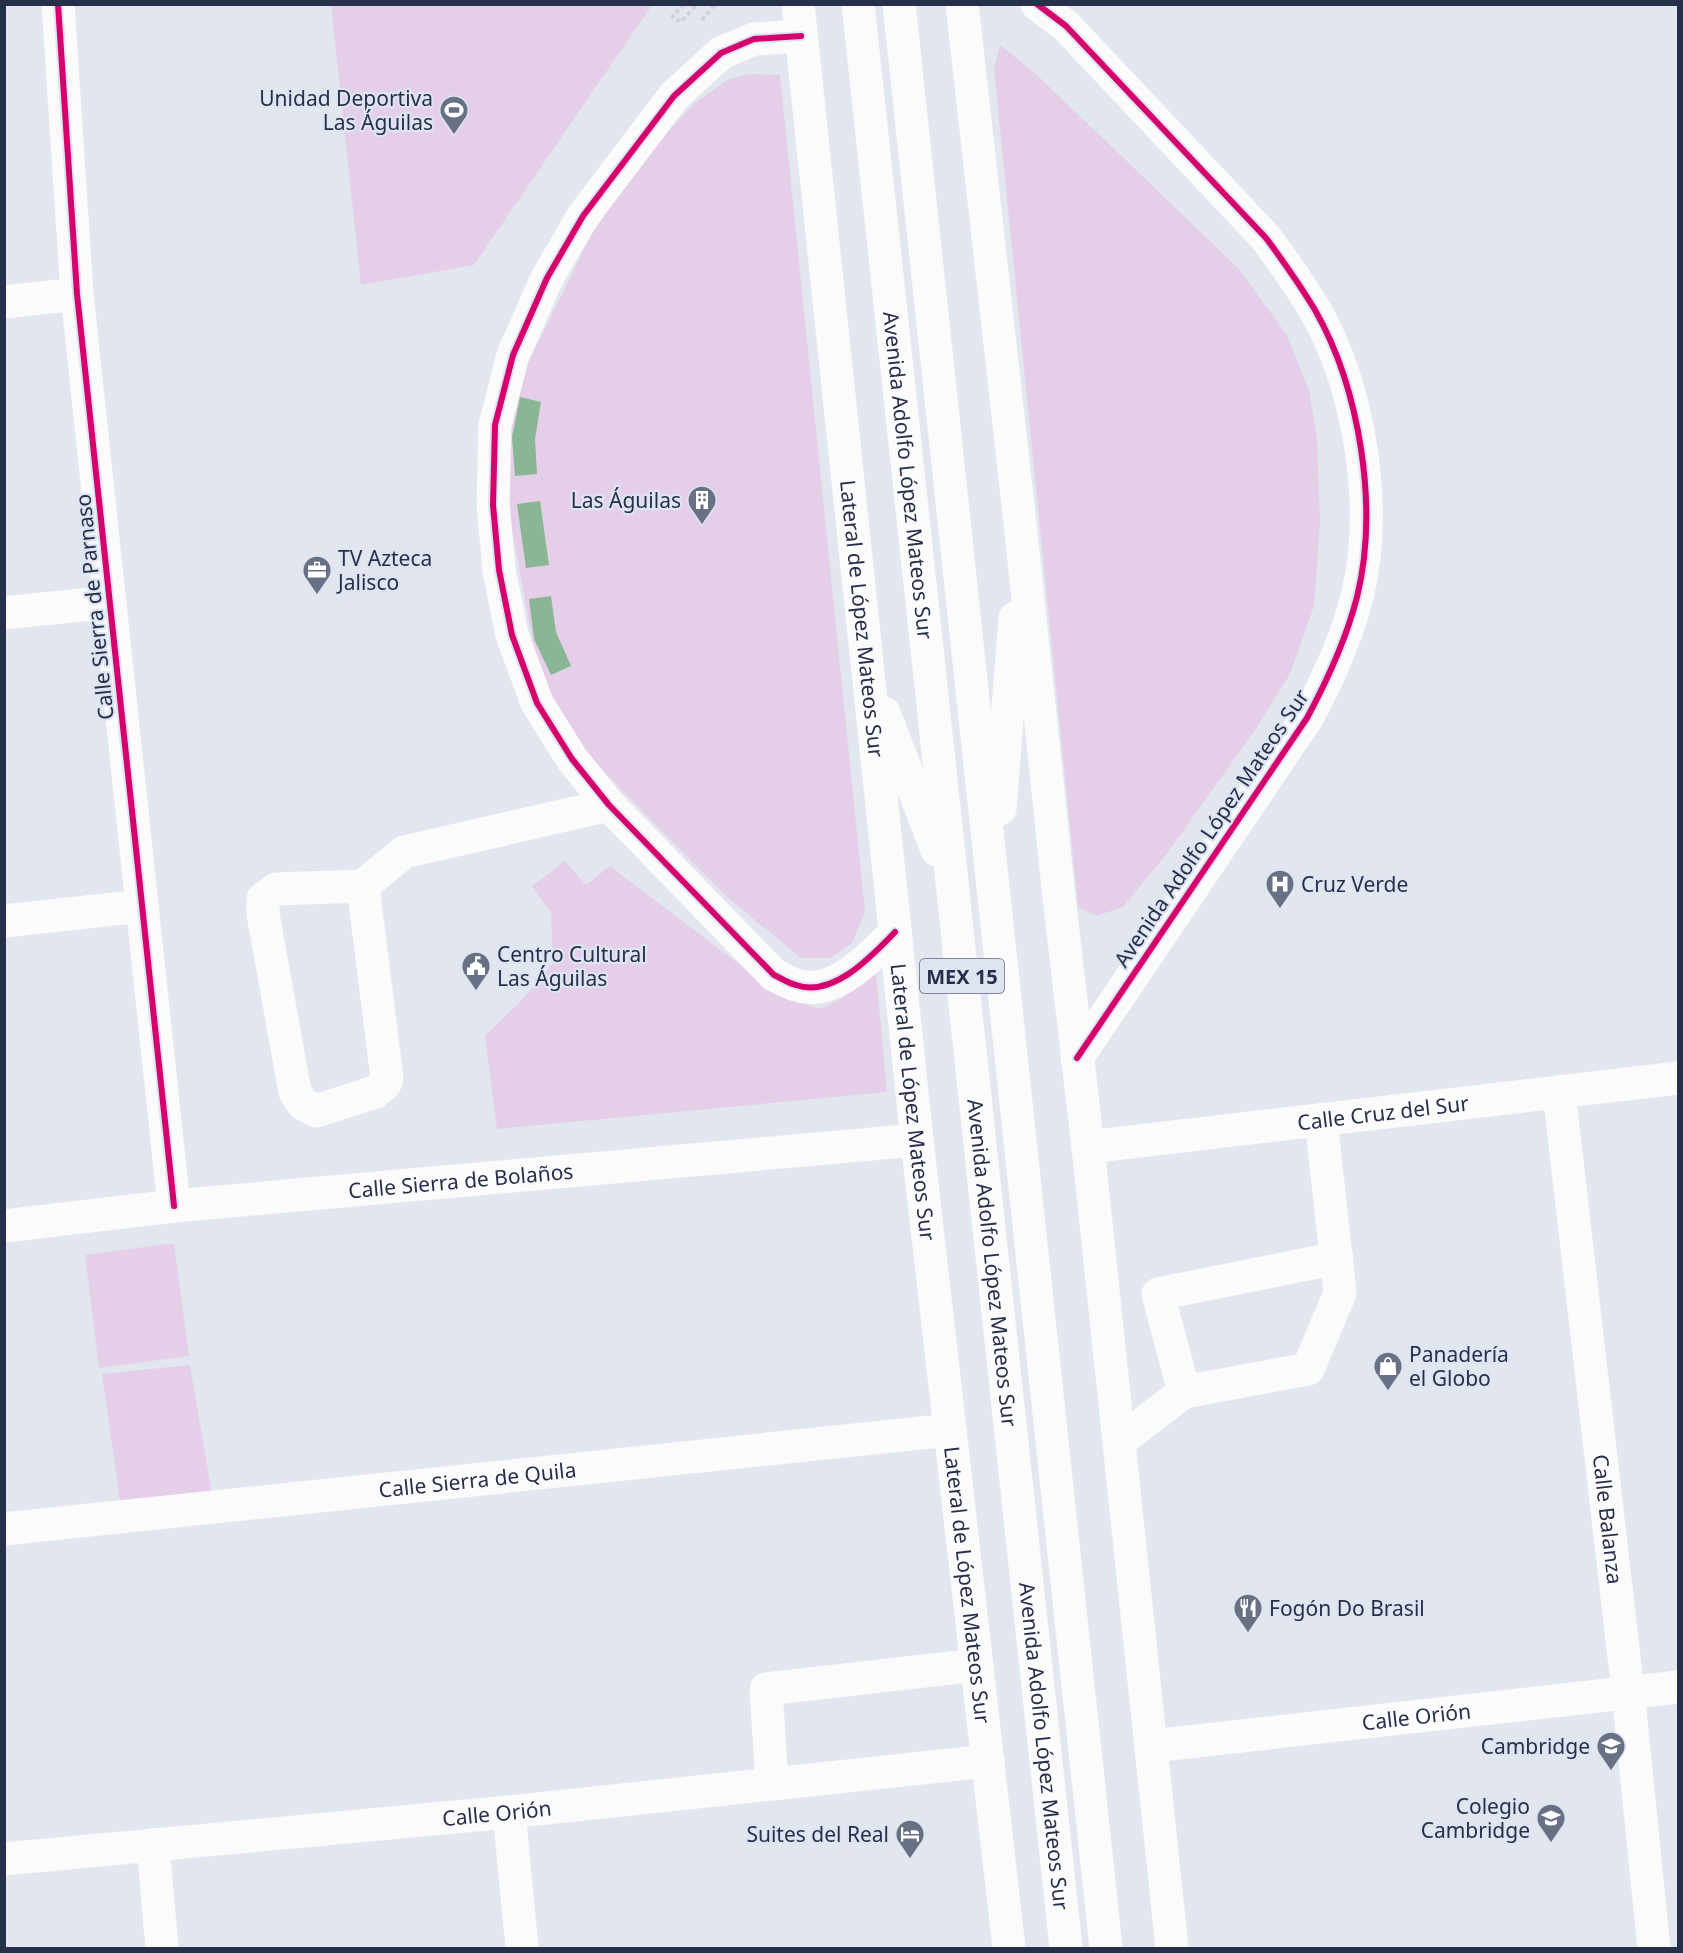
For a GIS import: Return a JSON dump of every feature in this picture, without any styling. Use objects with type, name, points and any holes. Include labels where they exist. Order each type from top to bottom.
[{"type":"street","name":"Calle Sierra de Parnaso","points":[[58,4],[77,294],[174,1206]]},
{"type":"street","name":"Avenida Adolfo López Mateos Sur","points":[[858,4],[1066,1948]]},
{"type":"street","name":"Avenida Adolfo López Mateos Sur","points":[[899,4],[1106,1948]]},
{"type":"street","points":[[962,4],[1120,1442],[1172,1948]]},
{"type":"street","name":"Avenida Adolfo López Mateos Sur","points":[[1037,4],[1066,26],[1266,238],[1293,274],[1316,311],[1334,352],[1351,401],[1362,451],[1366,503],[1364,549],[1357,595],[1344,640],[1328,680],[1308,718],[1077,1058]]},
{"type":"street","points":[[800,20],[721,52],[674,96],[583,216],[547,278],[513,355],[495,425],[493,505],[499,570],[512,635],[537,703],[572,759],[609,805],[774,975],[798,986],[822,987],[844,977],[868,959],[895,932]]},
{"type":"street","name":"Lateral de López Mateos Sur","points":[[800,20],[917,1140],[1009,1948]]},
{"type":"street","points":[[4,302],[77,294]]},
{"type":"street","points":[[993,891],[1021,532]]},
{"type":"street","points":[[4,613],[110,602]]},
{"type":"street","points":[[868,672],[953,892]]},
{"type":"street","points":[[363,886],[386,1084],[375,1092],[316,1111],[303,1104],[295,1092],[262,914],[263,899],[276,889],[363,886],[404,852],[609,805]]},
{"type":"street","points":[[4,921],[142,906]]},
{"type":"street","name":"Calle Cruz del Sur","points":[[1088,1147],[1678,1078]]},
{"type":"street","name":"Calle Balanza","points":[[1558,1092],[1628,1692],[1654,1948]]},
{"type":"street","points":[[1120,1442],[1184,1392],[1308,1369],[1340,1293],[1321,1119]]},
{"type":"street","name":"Calle Sierra de Bolaños","points":[[4,1226],[174,1206],[917,1140]]},
{"type":"street","points":[[1184,1392],[1158,1294],[1336,1258]]},
{"type":"street","name":"Calle Sierra de Quila","points":[[4,1529],[950,1430]]},
{"type":"street","points":[[772,1784],[766,1689],[977,1665]]},
{"type":"street","name":"Calle Orión","points":[[1152,1746],[1678,1687]]},
{"type":"street","name":"Calle Orión","points":[[4,1859],[509,1812],[988,1761]]},
{"type":"street","points":[[509,1812],[522,1948]]},
{"type":"street","points":[[153,1845],[162,1948]]},
{"type":"path","points":[[684,4],[672,17],[681,22],[697,4]]},
{"type":"shaded area","name":"Unidad Deportiva Las Águilas","points":[[331,4],[652,5],[474,265],[361,285]]},
{"type":"shaded area","points":[[1000,45],[1036,74],[1238,268],[1287,335],[1309,390],[1317,438],[1320,523],[1314,606],[1290,674],[1255,730],[1168,852],[1123,907],[1096,916],[1078,907],[994,69]]},
{"type":"shaded area","points":[[749,74],[780,75],[865,912],[852,943],[831,958],[801,958],[727,897],[605,773],[565,726],[537,666],[512,529],[506,457],[517,385],[590,237],[631,177],[666,133],[695,103],[727,80]]},
{"type":"shaded area","points":[[520,397],[541,402],[535,439],[537,474],[515,476],[512,437]]},
{"type":"shaded area","points":[[540,501],[549,565],[526,568],[517,504]]},
{"type":"shaded area","points":[[551,596],[556,632],[571,666],[551,675],[534,639],[529,599]]},
{"type":"shaded area","points":[[565,861],[586,885],[610,866],[782,997],[820,1009],[843,998],[875,964],[887,1092],[497,1129],[485,1036],[522,1000],[553,963],[551,913],[532,886]]},
{"type":"shaded area","points":[[174,1243],[189,1356],[99,1368],[85,1255]]},
{"type":"shaded area","points":[[190,1365],[213,1500],[121,1509],[102,1374]]},
{"type":"cycle path","points":[[58,4],[77,294],[174,1206]]},
{"type":"cycle path","points":[[1037,4],[1066,26],[1266,238],[1297,282],[1331,341],[1344,376],[1354,412],[1365,488],[1366,526],[1357,597],[1342,644],[1315,703],[1077,1058]]},
{"type":"cycle path","points":[[801,36],[754,39],[721,53],[674,96],[583,216],[547,278],[513,355],[495,425],[493,505],[499,570],[512,635],[537,703],[572,759],[609,805],[774,975],[796,985],[824,986],[838,980],[863,963],[895,932]]},
{"type":"place","name":"Unidad Deportiva Las Águilas","points":[[454,136]]},
{"type":"place","name":"Las Águilas","points":[[702,526]]},
{"type":"place","name":"TV Azteca Jalisco","points":[[317,596]]},
{"type":"place","name":"Cruz Verde","points":[[1280,910]]},
{"type":"place","name":"Centro Cultural Las Águilas","points":[[476,992]]},
{"type":"place","name":"Panadería el Globo","points":[[1388,1392]]},
{"type":"place","name":"Fogón Do Brasil","points":[[1248,1634]]},
{"type":"place","name":"Cambridge","points":[[1611,1772]]},
{"type":"place","name":"Colegio Cambridge","points":[[1551,1844]]},
{"type":"place","name":"Suites del Real","points":[[910,1860]]}]
